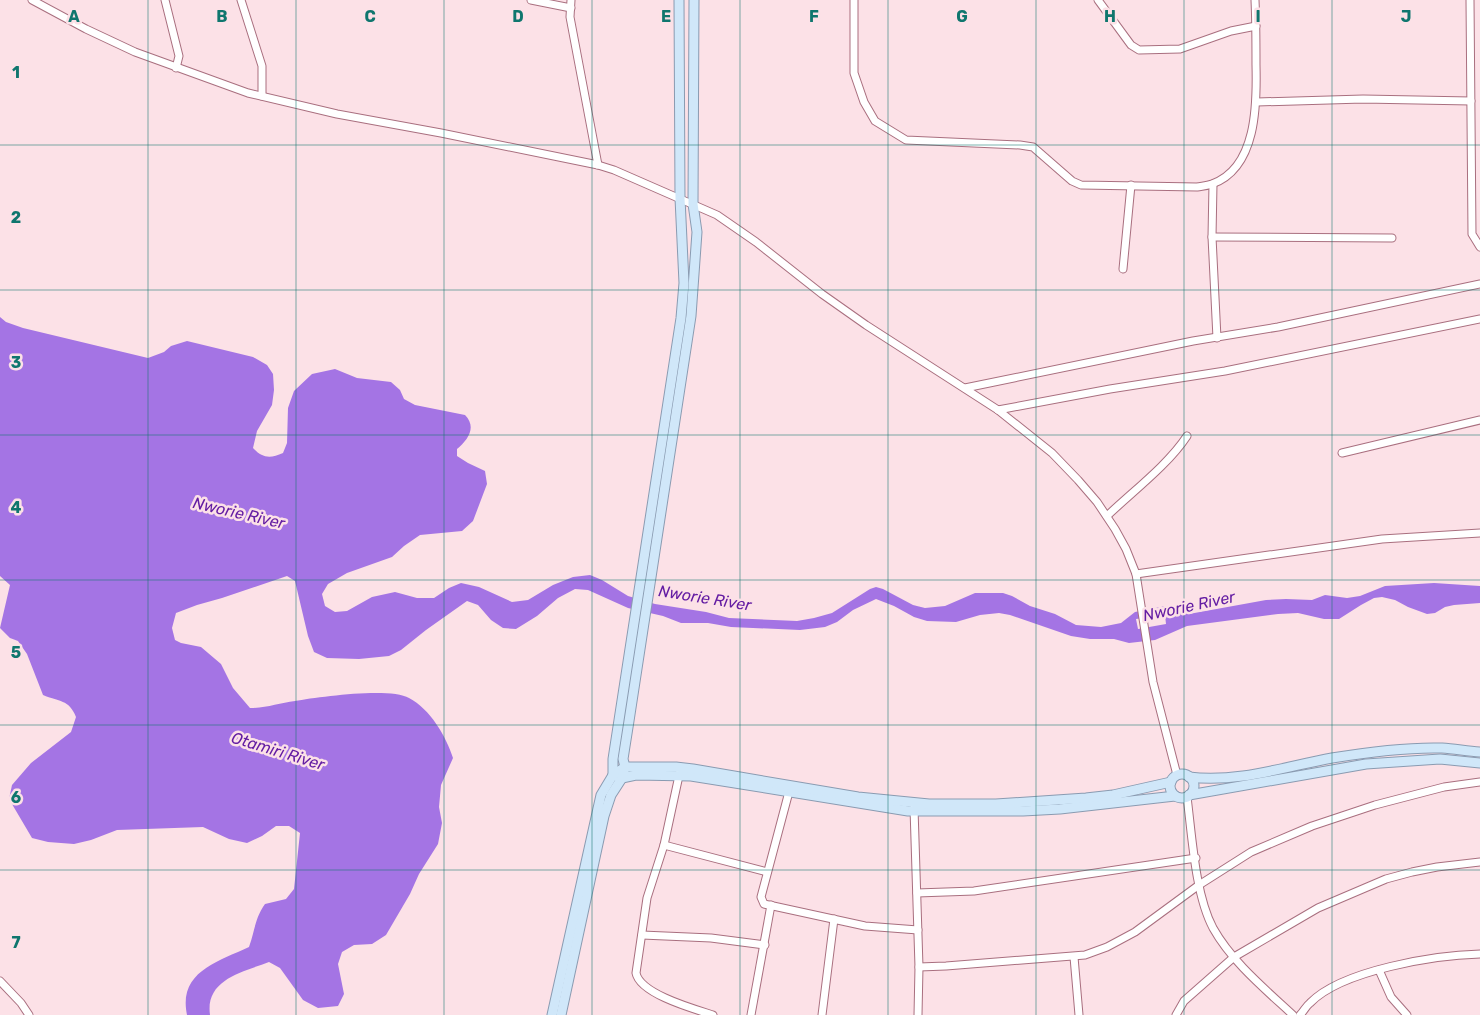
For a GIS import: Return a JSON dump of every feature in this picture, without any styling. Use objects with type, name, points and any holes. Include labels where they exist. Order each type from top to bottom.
[{"type":"main road","points":[[613,775],[613,759],[681,318],[684,283],[680,198],[679,0]]},
{"type":"main road","points":[[561,1015],[604,816],[611,795],[622,778],[625,767],[624,759],[642,635],[691,316],[696,232],[693,204],[694,0]]},
{"type":"main road","points":[[914,807],[996,804],[1113,795],[1174,779],[1182,775],[1203,779],[1238,777],[1332,758],[1402,749],[1442,748],[1480,752]]},
{"type":"main road","points":[[552,1015],[601,795],[613,775],[625,767],[680,771],[914,807],[1023,811],[1060,809],[1175,796],[1181,798],[1366,764],[1440,759],[1480,763]]},
{"type":"main road","points":[[613,775],[622,778],[680,771]]},
{"type":"main road","points":[[1188,796],[1193,787],[1189,777]]},
{"type":"main road","points":[[1174,779],[1171,790],[1175,796]]},
{"type":"street","points":[[165,0],[179,56],[176,68]]},
{"type":"street","points":[[241,0],[262,66],[262,96]]},
{"type":"street","points":[[531,0],[571,8]]},
{"type":"street","points":[[571,0],[570,17],[598,165]]},
{"type":"street","points":[[854,0],[854,74],[864,102],[875,122],[906,140],[1033,147],[1072,181],[1081,185],[1197,187],[1213,184],[1226,176],[1244,154],[1251,136],[1257,102],[1255,0]]},
{"type":"street","points":[[1098,0],[1131,46],[1139,50],[1180,49],[1231,31],[1256,26]]},
{"type":"street","points":[[1470,0],[1472,234],[1480,246]]},
{"type":"street","points":[[37,1],[86,29],[135,52],[248,93],[337,114],[598,165],[614,170],[717,215],[866,325],[998,410],[1052,453],[1078,480],[1106,516],[1126,549],[1136,574],[1153,682],[1174,779]]},
{"type":"street","points":[[1257,102],[1363,99],[1471,101]]},
{"type":"street","points":[[1213,184],[1212,237],[1216,338]]},
{"type":"street","points":[[1122,269],[1131,186]]},
{"type":"street","points":[[1212,237],[1392,238]]},
{"type":"street","points":[[965,388],[1193,341],[1278,327],[1480,284]]},
{"type":"street","points":[[998,410],[1110,389],[1215,373],[1480,319]]},
{"type":"street","points":[[1342,453],[1480,420]]},
{"type":"street","points":[[1106,516],[1165,462],[1187,436]]},
{"type":"street","points":[[1136,574],[1382,539],[1480,533]]},
{"type":"street","points":[[680,771],[664,846],[647,898],[636,973],[639,981],[660,994],[679,1004],[713,1015]]},
{"type":"street","points":[[919,967],[1085,955],[1127,937],[1199,885],[1244,856],[1312,826],[1375,805],[1444,787],[1480,782]]},
{"type":"street","points":[[790,788],[761,897],[764,904],[878,928],[918,930]]},
{"type":"street","points":[[1188,796],[1199,885],[1206,910],[1214,928],[1234,957],[1293,1015]]},
{"type":"street","points":[[914,807],[919,967],[918,1015]]},
{"type":"street","points":[[664,846],[767,872]]},
{"type":"street","points":[[917,893],[974,891],[1196,858]]},
{"type":"street","points":[[1176,1015],[1184,1001],[1234,957],[1318,908],[1386,879],[1437,867],[1480,862]]},
{"type":"street","points":[[751,1015],[765,945],[770,905]]},
{"type":"street","points":[[822,1015],[834,919]]},
{"type":"street","points":[[642,935],[711,938],[765,945]]},
{"type":"street","points":[[1300,1015],[1310,1002],[1327,990],[1379,970],[1433,957],[1480,954]]},
{"type":"street","points":[[1074,957],[1079,1015]]},
{"type":"street","points":[[1379,970],[1391,997],[1407,1015]]},
{"type":"street","points":[[0,981],[21,1003],[29,1015]]},
{"type":"water","points":[[0,317],[6,322],[23,328],[148,358],[164,352],[171,346],[187,341],[253,357],[267,365],[273,374],[274,390],[272,405],[257,431],[253,448],[263,456],[274,456],[283,453],[287,443],[288,408],[294,391],[312,374],[335,369],[357,378],[391,382],[400,390],[404,399],[415,405],[465,415],[469,420],[471,429],[465,442],[457,449],[457,456],[485,471],[487,484],[473,521],[462,531],[420,535],[392,557],[347,573],[328,584],[322,594],[325,606],[335,612],[347,611],[372,597],[395,592],[417,598],[434,598],[461,583],[479,587],[512,602],[528,600],[553,585],[573,577],[590,575],[628,596],[655,604],[706,612],[729,618],[797,621],[832,613],[876,587],[913,605],[925,608],[945,606],[975,593],[1003,593],[1030,606],[1055,614],[1076,625],[1101,627],[1121,623],[1135,612],[1166,606],[1189,614],[1266,600],[1312,600],[1325,595],[1347,598],[1360,596],[1385,586],[1434,583],[1480,586],[1480,603],[1454,605],[1445,607],[1435,613],[1427,614],[1395,600],[1382,597],[1374,598],[1339,619],[1324,619],[1298,613],[1278,614],[1187,626],[1155,640],[1129,643],[1114,639],[1090,639],[1071,636],[999,613],[980,615],[956,622],[927,621],[876,599],[825,627],[800,630],[731,627],[708,623],[681,623],[663,616],[628,608],[588,590],[575,589],[558,598],[537,616],[516,629],[503,628],[491,620],[478,605],[467,601],[401,650],[389,656],[359,659],[327,658],[314,652],[308,636],[295,581],[287,576],[176,613],[172,628],[175,640],[201,647],[221,664],[233,688],[250,708],[320,697],[371,693],[400,695],[417,703],[436,724],[453,758],[441,785],[439,807],[442,823],[438,844],[419,874],[410,894],[386,935],[372,944],[354,945],[342,952],[338,964],[344,994],[338,1006],[318,1008],[303,1000],[280,968],[269,962],[238,974],[220,985],[213,993],[210,1003],[210,1015],[187,1015],[186,1000],[188,988],[194,979],[213,964],[249,947],[257,919],[265,904],[286,899],[294,889],[300,833],[289,826],[276,826],[262,836],[247,843],[229,839],[203,827],[117,830],[74,844],[48,842],[32,838],[9,799],[12,785],[31,763],[71,732],[76,717],[67,704],[43,695],[27,654],[18,641],[10,638],[0,628],[10,585],[0,576]],"holes":[[[1165,615],[1166,624],[1138,629],[1136,619]]]},
{"type":"water label","name":"Nworie River","points":[[239,513]]},
{"type":"water label","name":"Nworie River","points":[[705,598]]},
{"type":"water label","name":"Nworie River","points":[[1189,606]]},
{"type":"water label","name":"Otamiri River","points":[[278,751]]}]
